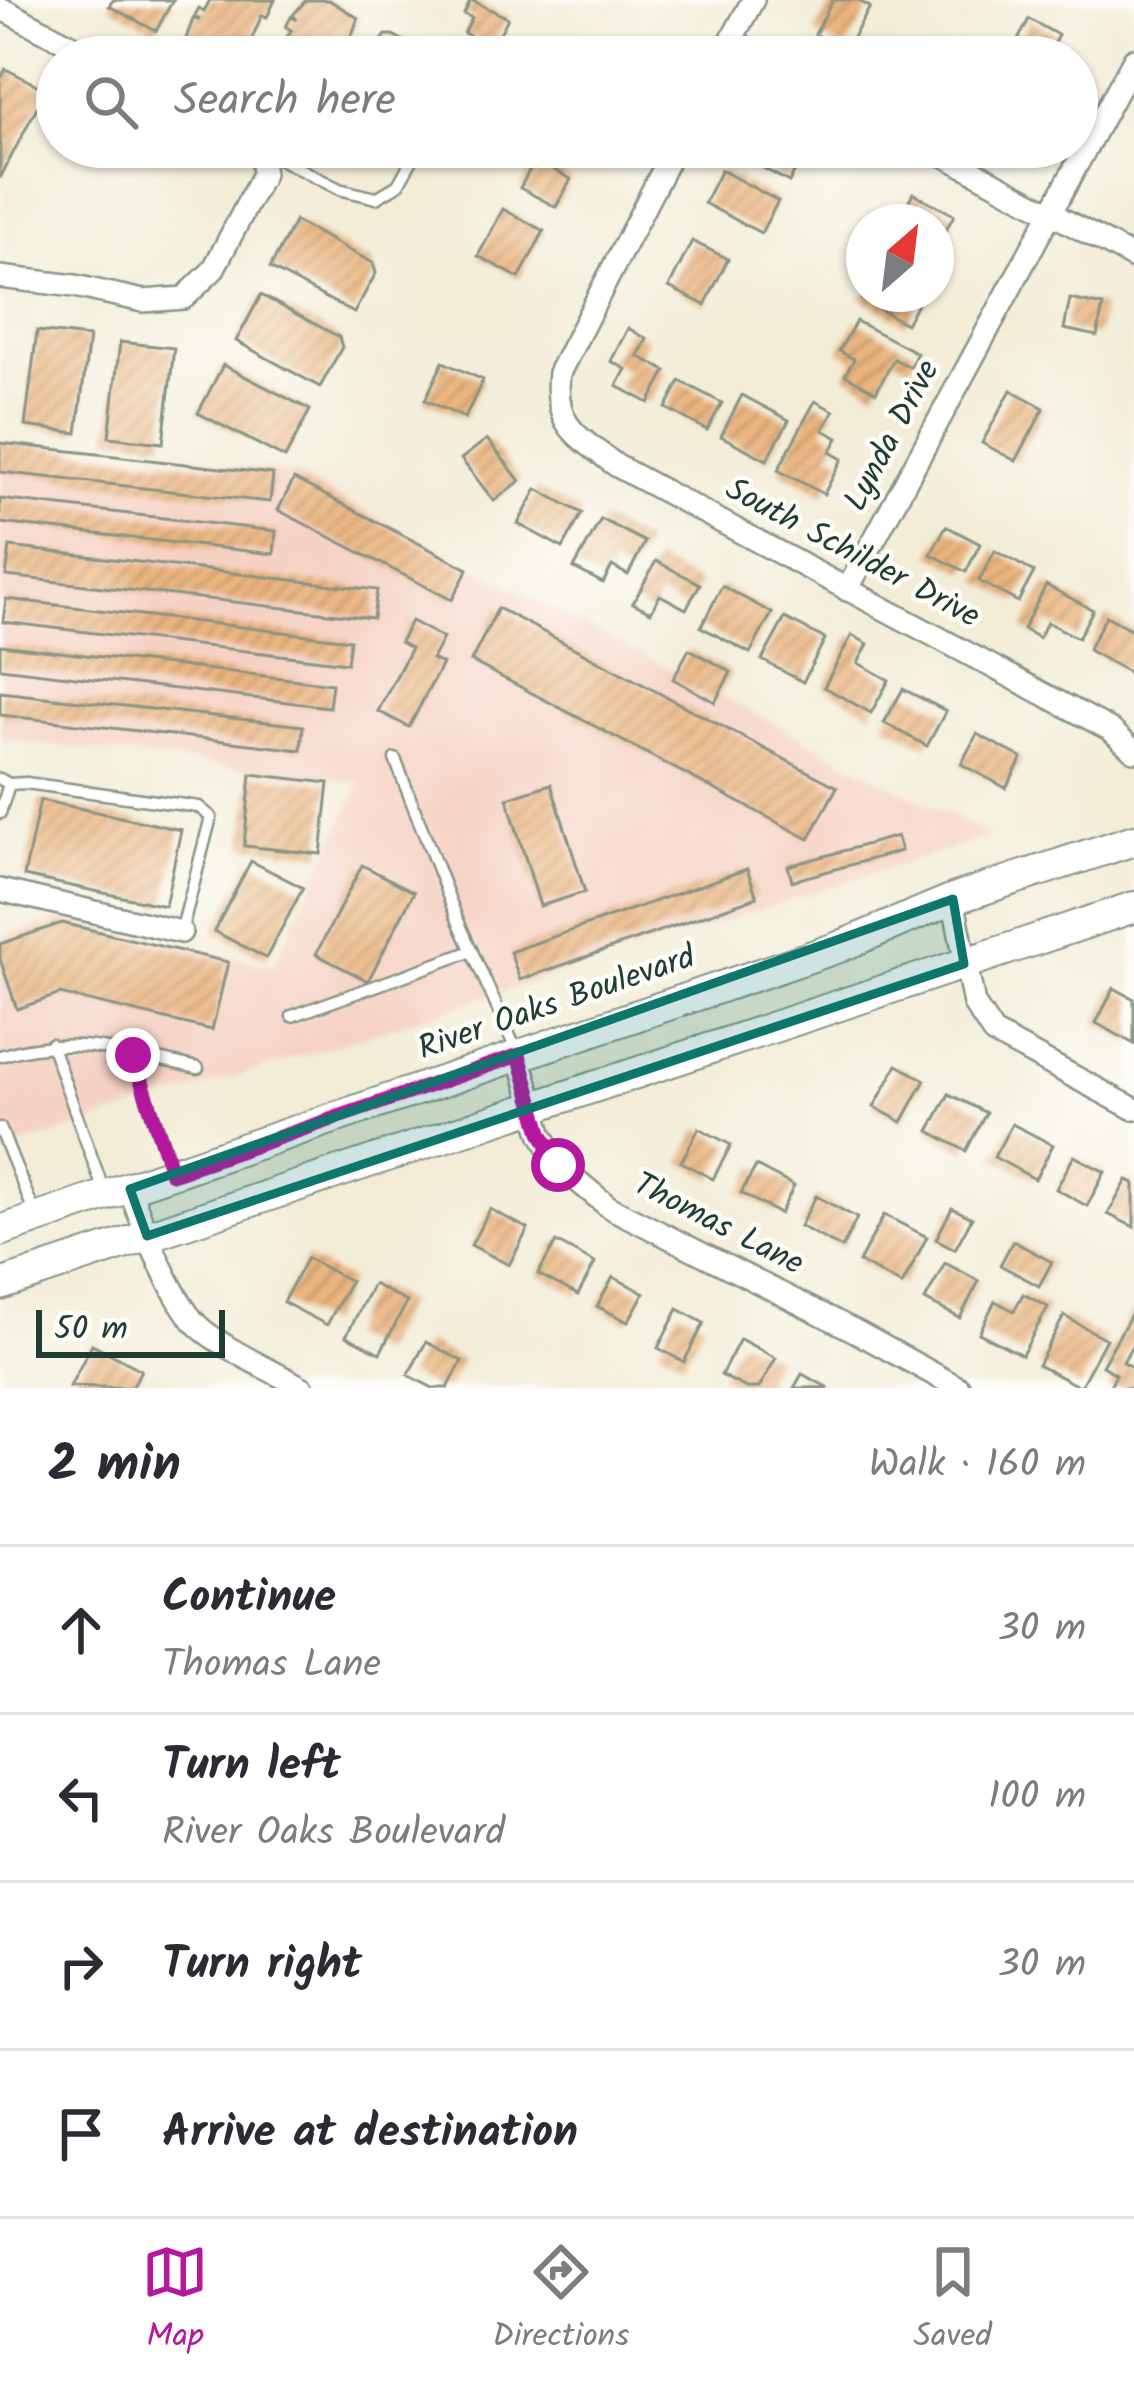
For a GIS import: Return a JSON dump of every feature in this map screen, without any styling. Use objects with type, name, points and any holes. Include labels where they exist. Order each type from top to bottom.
[{"type":"main road","name":"River Oaks Boulevard","points":[[0,1232],[839,947],[953,899],[1134,840]]},
{"type":"main road","points":[[0,1285],[1134,907]]},
{"type":"street","points":[[734,36],[753,0]]},
{"type":"street","points":[[0,8],[54,36]]},
{"type":"street","name":"Lynda Drive","points":[[1098,126],[1134,59]]},
{"type":"street","points":[[0,277],[75,286],[143,302],[184,298],[214,270],[263,168]]},
{"type":"street","name":"South Schilder Drive","points":[[664,168],[559,374],[556,399],[569,429],[616,466],[1111,730],[1134,751]]},
{"type":"street","points":[[968,168],[1134,258]]},
{"type":"street","name":"Lynda Drive","points":[[848,590],[1075,168]]},
{"type":"street","points":[[0,890],[181,932]]},
{"type":"street","points":[[953,899],[974,1004],[993,1034],[1134,1109]]},
{"type":"street","name":"Thomas Lane","points":[[519,1055],[541,1132],[558,1165],[609,1208],[959,1388]]},
{"type":"street","points":[[118,1193],[148,1236],[188,1316],[203,1331],[303,1388]]},
{"type":"lane","points":[[298,168],[339,190],[376,197],[398,185],[407,168]]},
{"type":"lane","points":[[395,759],[519,1055]]},
{"type":"lane","points":[[0,813],[4,782],[199,807],[211,817],[181,932]]},
{"type":"lane","points":[[292,1016],[472,951]]},
{"type":"lane","points":[[0,1056],[33,1046],[75,1042],[198,1068]]},
{"type":"lane","points":[[51,1044],[118,1193]]},
{"type":"lane","points":[[133,1055],[172,1174]]},
{"type":"lane","points":[[1,1135],[37,1220]]},
{"type":"highlighted area","points":[[953,899],[964,964],[147,1236],[130,1189]]},
{"type":"shaded area","points":[[0,441],[293,473],[990,836],[0,1152],[0,938],[62,916],[273,967],[362,783],[0,739]]},
{"type":"building","points":[[113,0],[173,0],[156,31],[109,6]]},
{"type":"building","points":[[210,0],[275,0],[253,36],[187,36],[193,19],[200,20],[194,17],[199,8],[204,11]]},
{"type":"building","points":[[306,0],[329,0],[358,18],[352,36],[288,36],[291,17],[297,20],[293,15]]},
{"type":"building","points":[[471,0],[508,18],[499,36],[470,36],[464,33],[472,18],[464,14]]},
{"type":"building","points":[[833,0],[857,0],[870,7],[854,36],[815,34]]},
{"type":"building","points":[[1029,19],[1058,35],[1058,36],[1020,36]]},
{"type":"building","points":[[6,69],[36,85],[36,109],[0,178],[0,80]]},
{"type":"building","points":[[531,168],[550,168],[571,179],[556,207],[520,188]]},
{"type":"building","points":[[763,168],[797,168],[789,182]]},
{"type":"building","points":[[721,170],[778,201],[761,233],[704,203]]},
{"type":"building","points":[[913,193],[934,204],[907,204]]},
{"type":"building","points":[[503,209],[544,231],[519,278],[478,256]]},
{"type":"building","points":[[295,221],[373,263],[376,273],[354,313],[270,268]]},
{"type":"building","points":[[692,241],[728,259],[705,305],[669,287]]},
{"type":"building","points":[[261,295],[339,337],[342,347],[320,387],[236,341]]},
{"type":"building","points":[[1070,299],[1103,306],[1097,336],[1064,329]]},
{"type":"building","points":[[884,312],[912,312],[906,324]]},
{"type":"building","points":[[856,321],[917,353],[910,367],[894,359],[876,392],[845,375],[854,359],[839,351]]},
{"type":"building","points":[[628,328],[647,339],[638,356],[666,371],[649,403],[617,386],[626,369],[611,361]]},
{"type":"building","points":[[37,331],[89,337],[77,433],[25,426]]},
{"type":"building","points":[[120,342],[174,348],[163,443],[109,437]]},
{"type":"building","points":[[443,362],[483,380],[465,418],[425,400]]},
{"type":"building","points":[[223,365],[310,410],[285,458],[198,413]]},
{"type":"building","points":[[680,381],[722,403],[707,430],[666,408]]},
{"type":"building","points":[[1011,390],[1044,408],[1016,461],[982,443]]},
{"type":"building","points":[[742,395],[789,420],[767,460],[721,436]]},
{"type":"building","points":[[815,401],[834,411],[823,430],[838,438],[830,452],[842,459],[824,494],[778,470]]},
{"type":"building","points":[[487,439],[520,481],[494,501],[461,459]]},
{"type":"building","points":[[0,443],[273,474],[270,502],[0,472]]},
{"type":"building","points":[[294,479],[468,569],[452,600],[278,510]]},
{"type":"building","points":[[537,489],[582,513],[563,548],[518,524]]},
{"type":"building","points":[[0,499],[276,531],[274,554],[0,523]]},
{"type":"building","points":[[601,519],[645,542],[628,575],[612,566],[603,583],[574,568]]},
{"type":"building","points":[[946,526],[980,544],[966,572],[931,554]]},
{"type":"building","points":[[10,547],[377,590],[373,618],[6,576]]},
{"type":"building","points":[[995,551],[1034,572],[1018,602],[979,581]]},
{"type":"building","points":[[656,561],[700,584],[686,609],[660,595],[651,612],[633,603]]},
{"type":"building","points":[[1046,585],[1093,610],[1078,638],[1047,622],[1039,638],[1023,629]]},
{"type":"building","points":[[722,586],[772,613],[750,653],[701,627]]},
{"type":"building","points":[[6,599],[350,640],[347,663],[3,622]]},
{"type":"building","points":[[498,608],[837,787],[809,839],[471,661]]},
{"type":"building","points":[[1106,616],[1134,631],[1130,673],[1088,650]]},
{"type":"building","points":[[785,618],[825,639],[803,682],[762,660]]},
{"type":"building","points":[[411,621],[443,638],[432,659],[442,664],[409,727],[378,711],[411,648],[400,642]]},
{"type":"building","points":[[852,635],[868,644],[858,663],[889,680],[871,713],[824,687]]},
{"type":"building","points":[[0,645],[332,684],[329,707],[0,668]]},
{"type":"building","points":[[689,649],[731,672],[715,702],[673,679]]},
{"type":"building","points":[[903,689],[946,711],[927,746],[884,723]]},
{"type":"building","points":[[0,692],[303,726],[301,750],[0,715]]},
{"type":"building","points":[[977,734],[1022,758],[1006,788],[961,764]]},
{"type":"building","points":[[251,774],[329,783],[321,854],[244,846]]},
{"type":"building","points":[[551,784],[585,892],[540,906],[507,798]]},
{"type":"building","points":[[40,800],[181,830],[165,906],[24,876]]},
{"type":"building","points":[[897,836],[901,851],[792,881],[788,866]]},
{"type":"building","points":[[251,861],[303,888],[266,958],[214,931]]},
{"type":"building","points":[[362,865],[414,892],[368,981],[316,954]]},
{"type":"building","points":[[747,869],[757,897],[520,980],[510,952]]},
{"type":"building","points":[[62,923],[228,962],[212,1030],[60,994],[17,1009],[0,959],[0,944]]},
{"type":"building","points":[[1114,988],[1134,999],[1134,1044],[1096,1023]]},
{"type":"building","points":[[897,1065],[925,1080],[902,1122],[874,1107]]},
{"type":"building","points":[[949,1094],[986,1113],[966,1151],[929,1131]]},
{"type":"building","points":[[1012,1124],[1053,1145],[1035,1179],[994,1157]]},
{"type":"building","points":[[699,1128],[731,1145],[713,1179],[681,1162]]},
{"type":"building","points":[[1074,1156],[1105,1172],[1087,1206],[1056,1189]]},
{"type":"building","points":[[756,1166],[794,1186],[780,1214],[741,1193]]},
{"type":"building","points":[[1127,1180],[1134,1183],[1134,1227],[1108,1214]]},
{"type":"building","points":[[816,1196],[857,1218],[842,1248],[800,1226]]},
{"type":"building","points":[[952,1208],[972,1218],[955,1249],[936,1239]]},
{"type":"building","points":[[490,1209],[528,1229],[509,1265],[471,1245]]},
{"type":"building","points":[[884,1215],[927,1237],[902,1285],[859,1262]]},
{"type":"building","points":[[1013,1241],[1052,1262],[1039,1286],[1000,1265]]},
{"type":"building","points":[[556,1242],[595,1263],[578,1295],[538,1274]]},
{"type":"building","points":[[307,1258],[350,1281],[327,1325],[283,1302]]},
{"type":"building","points":[[945,1263],[979,1281],[960,1318],[925,1300]]},
{"type":"building","points":[[613,1277],[644,1293],[628,1322],[597,1306]]},
{"type":"building","points":[[373,1284],[407,1302],[380,1353],[346,1336]]},
{"type":"building","points":[[1023,1294],[1048,1307],[1022,1355],[979,1333],[995,1301],[1014,1311]]},
{"type":"building","points":[[678,1309],[704,1323],[684,1362],[658,1348]]},
{"type":"building","points":[[1134,1309],[1134,1342],[1123,1362],[1134,1368],[1134,1388],[1109,1388],[1116,1374],[1102,1366]]},
{"type":"building","points":[[1064,1316],[1106,1339],[1080,1387],[1038,1365]]},
{"type":"building","points":[[740,1339],[776,1358],[759,1388],[746,1388],[721,1375]]},
{"type":"building","points":[[426,1342],[462,1361],[448,1388],[433,1388],[408,1375]]},
{"type":"building","points":[[92,1344],[141,1370],[132,1388],[70,1386]]},
{"type":"building","points":[[802,1374],[829,1388],[794,1388]]},
{"type":"route","points":[[133,1055],[172,1174],[519,1055],[541,1132],[558,1165]]}]
